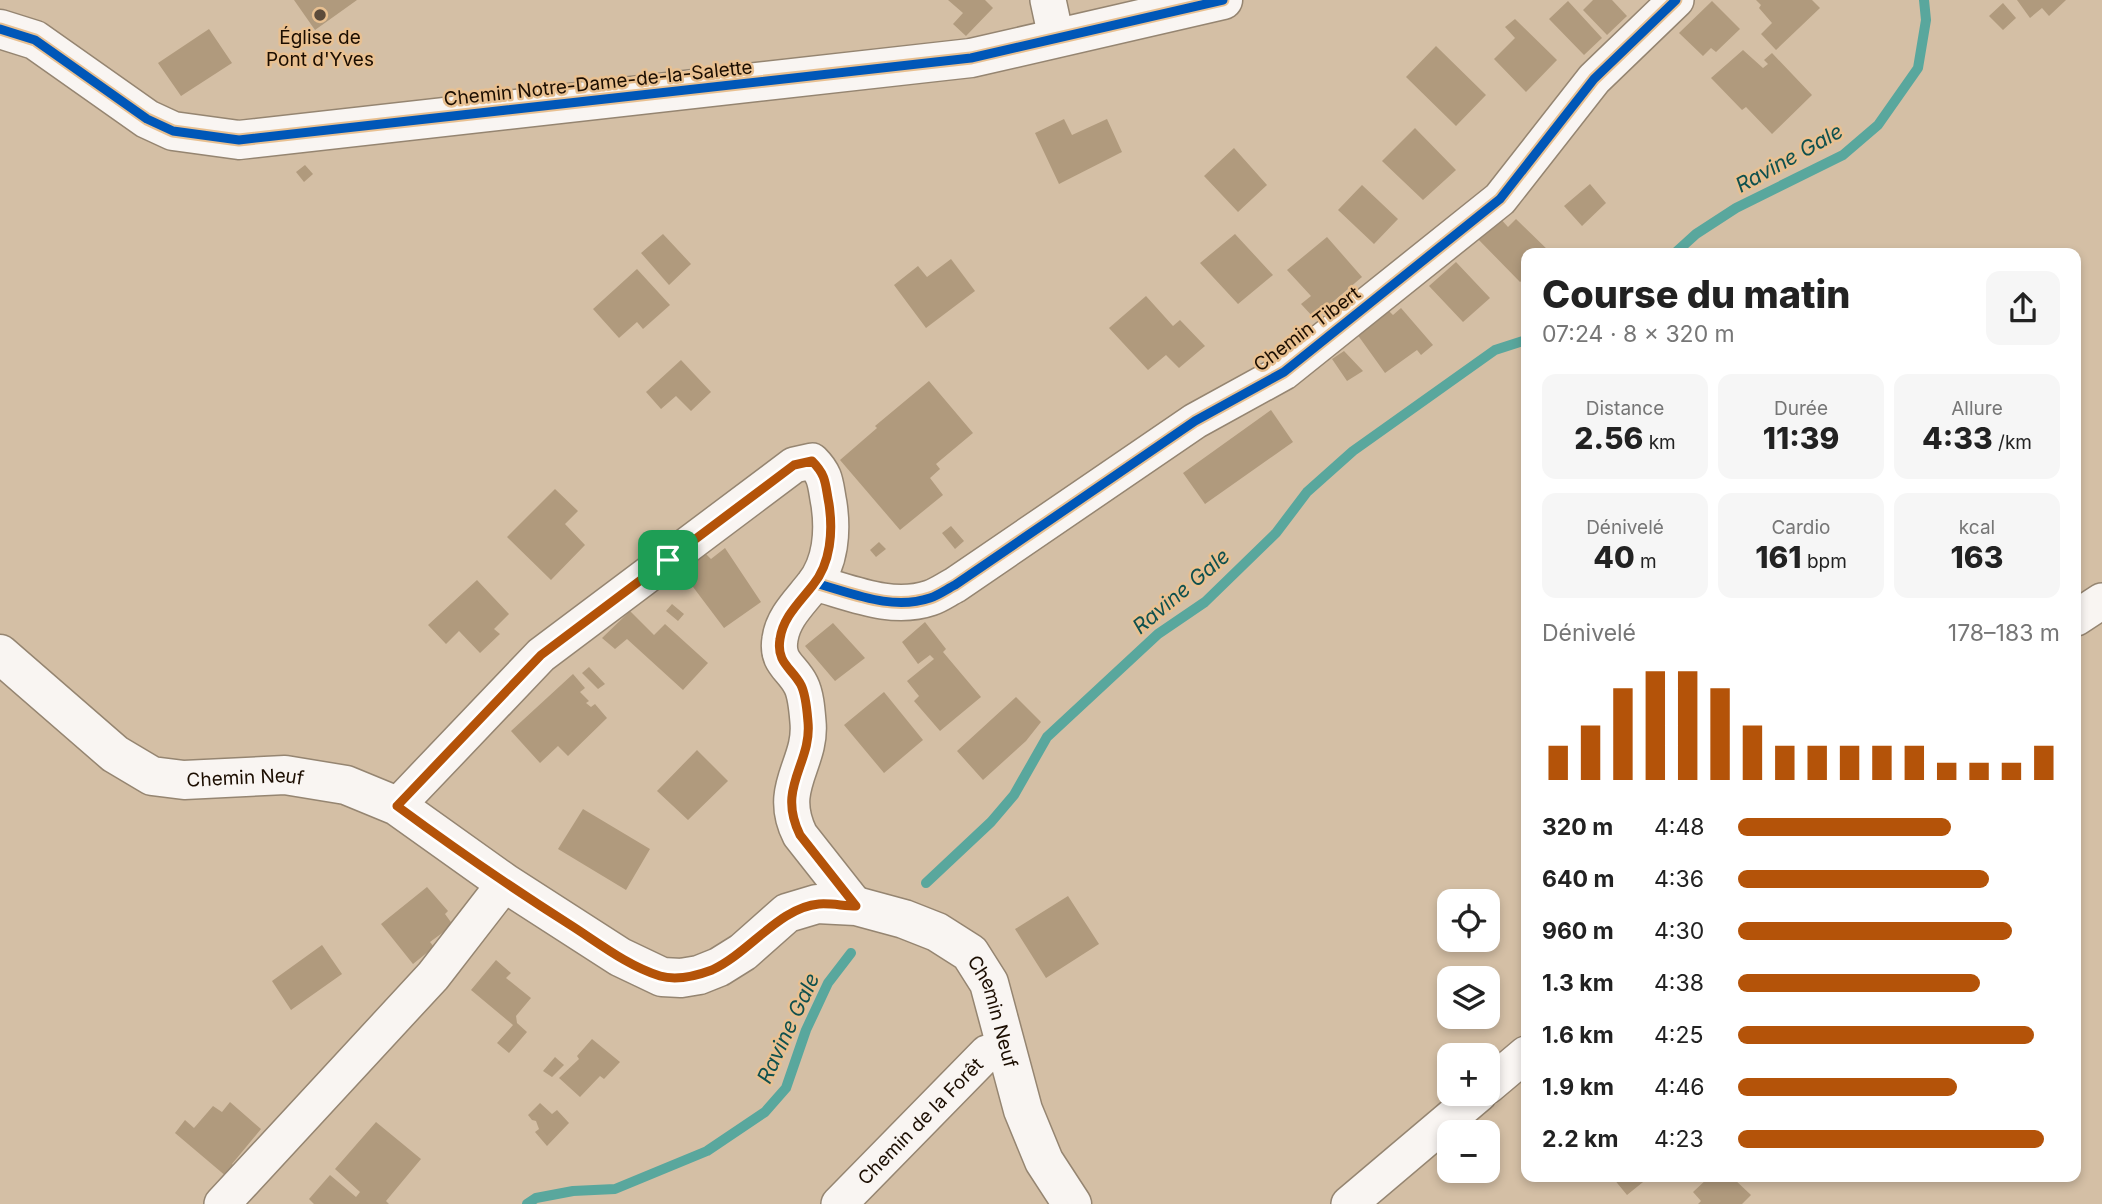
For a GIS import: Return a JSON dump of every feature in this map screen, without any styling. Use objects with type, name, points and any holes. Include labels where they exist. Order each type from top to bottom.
[{"type":"main road","name":"Chemin Notre-Dame-de-la-Salette","points":[[0,29],[35,40],[147,119],[173,131],[239,140],[971,58],[1054,12],[1223,0]]},
{"type":"main road","name":"Chemin Neuf","points":[[0,654],[115,754],[152,776],[184,780],[285,775],[346,785],[397,806],[505,883],[620,957],[662,977],[699,975],[719,967],[743,952],[787,914],[817,904],[856,906],[904,919],[937,932],[970,953],[989,983],[1023,1110],[1044,1161],[1072,1204]]},
{"type":"street","name":"Chemin Tibert","points":[[815,583],[883,602],[908,603],[930,598],[955,585],[1195,421],[1284,372],[1500,199],[1594,79],[1675,0]]},
{"type":"street","points":[[397,806],[541,655],[794,465],[812,461],[823,472],[832,524],[828,557],[815,583],[783,625],[779,645],[781,658],[801,685],[809,725],[807,746],[794,782],[794,824],[856,906]]},
{"type":"street","points":[[2081,615],[2102,601]]},
{"type":"street","points":[[222,1204],[432,976],[505,883]]},
{"type":"street","name":"Chemin de la Forêt","points":[[839,1204],[987,1052],[1007,1049]]},
{"type":"street","points":[[1500,1076],[1521,1058]]},
{"type":"street","points":[[1349,1204],[1465,1106]]},
{"type":"building","name":"Église de Pont d'Yves","points":[[294,0],[357,0],[315,30]]},
{"type":"building","points":[[948,0],[985,0],[993,8],[966,36],[953,24],[963,13]]},
{"type":"building","points":[[1593,0],[1612,0],[1627,16],[1607,35],[1583,10]]},
{"type":"building","points":[[1756,0],[1812,0],[1820,8],[1776,50],[1761,34],[1772,23],[1759,8],[1761,5]]},
{"type":"building","points":[[2017,0],[2066,0],[2049,16],[2042,8],[2030,18]]},
{"type":"building","points":[[1568,1],[1602,38],[1584,55],[1549,19]]},
{"type":"building","points":[[1712,1],[1740,29],[1716,52],[1711,48],[1703,56],[1679,33]]},
{"type":"building","points":[[2003,3],[2016,18],[2003,30],[1989,16]]},
{"type":"building","points":[[1515,19],[1557,60],[1526,92],[1494,59],[1515,38],[1505,27]]},
{"type":"building","points":[[209,29],[232,63],[181,96],[158,63]]},
{"type":"building","points":[[1436,46],[1486,95],[1456,126],[1406,77]]},
{"type":"building","points":[[1743,50],[1763,68],[1768,64],[1764,60],[1772,53],[1812,95],[1772,134],[1746,107],[1742,110],[1711,78]]},
{"type":"building","points":[[1064,119],[1072,135],[1107,119],[1122,152],[1059,184],[1035,133]]},
{"type":"building","points":[[1415,128],[1456,170],[1423,200],[1382,161]]},
{"type":"building","points":[[1234,148],[1267,185],[1238,212],[1204,176]]},
{"type":"building","points":[[305,165],[313,174],[304,182],[296,172]]},
{"type":"building","points":[[1590,184],[1606,203],[1582,226],[1564,206]]},
{"type":"building","points":[[1362,185],[1398,219],[1374,244],[1338,210]]},
{"type":"building","points":[[1499,217],[1508,227],[1516,219],[1546,248],[1521,248],[1520,282],[1476,237]]},
{"type":"building","points":[[663,234],[691,264],[669,285],[641,253]]},
{"type":"building","points":[[1235,234],[1273,275],[1238,304],[1200,263]]},
{"type":"building","points":[[1327,237],[1362,277],[1314,318],[1301,304],[1311,296],[1287,270]]},
{"type":"building","points":[[951,259],[975,291],[926,328],[894,285],[918,266],[927,277]]},
{"type":"building","points":[[1456,262],[1490,298],[1463,322],[1429,286]]},
{"type":"building","points":[[637,269],[670,305],[643,329],[637,322],[619,338],[593,309]]},
{"type":"building","points":[[1146,296],[1173,326],[1180,320],[1205,346],[1179,368],[1166,355],[1148,370],[1109,328]]},
{"type":"building","points":[[1401,308],[1433,345],[1421,355],[1417,350],[1385,373],[1357,334],[1388,310],[1393,315]]},
{"type":"building","points":[[1344,351],[1363,371],[1347,381],[1332,359]]},
{"type":"building","points":[[681,360],[711,392],[691,411],[676,396],[661,409],[646,392]]},
{"type":"building","points":[[929,381],[973,433],[936,464],[940,469],[930,478],[943,495],[900,530],[840,460],[877,428],[875,426]]},
{"type":"building","points":[[1271,410],[1293,442],[1205,504],[1183,473]]},
{"type":"building","points":[[555,489],[578,511],[565,524],[585,545],[551,580],[507,537]]},
{"type":"building","points":[[951,526],[964,541],[955,549],[942,533]]},
{"type":"building","points":[[879,542],[886,549],[876,557],[870,550]]},
{"type":"building","points":[[725,548],[761,602],[724,628],[681,571],[706,554],[711,559]]},
{"type":"building","points":[[477,580],[509,614],[494,629],[500,634],[480,653],[459,631],[446,644],[428,625]]},
{"type":"building","points":[[672,604],[684,614],[678,621],[666,611]]},
{"type":"building","points":[[630,611],[654,635],[665,624],[708,663],[683,690],[627,639],[615,649],[602,638]]},
{"type":"building","points":[[925,622],[946,649],[943,652],[981,697],[940,731],[914,701],[919,696],[907,681],[934,659],[930,655],[918,664],[902,642]]},
{"type":"building","points":[[833,623],[865,658],[835,681],[805,646]]},
{"type":"building","points":[[589,667],[605,684],[598,689],[582,673]]},
{"type":"building","points":[[573,674],[585,688],[580,692],[589,701],[586,703],[591,707],[595,704],[607,718],[568,756],[558,746],[540,763],[511,731]]},
{"type":"building","points":[[884,692],[923,740],[884,773],[844,725]]},
{"type":"building","points":[[1016,697],[1041,722],[1026,741],[983,780],[957,751]]},
{"type":"building","points":[[697,750],[728,781],[688,820],[657,791]]},
{"type":"building","points":[[583,809],[650,849],[626,890],[558,849]]},
{"type":"building","points":[[427,887],[448,911],[445,914],[453,925],[430,942],[434,947],[413,964],[381,924]]},
{"type":"building","points":[[1068,896],[1099,944],[1046,978],[1015,929]]},
{"type":"building","points":[[322,945],[342,974],[291,1010],[272,981]]},
{"type":"building","points":[[496,960],[511,973],[506,978],[531,998],[516,1016],[517,1023],[527,1032],[509,1053],[497,1043],[513,1025],[471,990]]},
{"type":"building","points":[[592,1039],[620,1062],[604,1079],[600,1076],[580,1097],[559,1078],[579,1059],[577,1056]]},
{"type":"building","points":[[555,1057],[564,1065],[552,1077],[543,1071]]},
{"type":"building","points":[[230,1102],[261,1129],[232,1164],[236,1168],[227,1177],[175,1133],[185,1120],[194,1128],[213,1106],[222,1112]]},
{"type":"building","points":[[540,1103],[552,1114],[557,1110],[569,1123],[547,1146],[535,1132],[539,1129],[536,1121],[528,1115]]},
{"type":"building","points":[[376,1122],[421,1159],[386,1201],[389,1204],[314,1204],[309,1199],[330,1175],[356,1197],[360,1192],[335,1169]]},
{"type":"building","points":[[1616,1182],[1643,1182],[1627,1195]]},
{"type":"building","points":[[1704,1182],[1737,1182],[1751,1195],[1742,1204],[1698,1204],[1701,1201],[1693,1192]]},
{"type":"waterway","name":"Ravine Gale","points":[[1681,248],[1696,234],[1736,208],[1843,155],[1878,125],[1918,68],[1926,20],[1924,0]]},
{"type":"waterway","name":"Ravine Gale","points":[[926,883],[991,822],[1014,795],[1047,737],[1158,634],[1205,602],[1276,533],[1307,492],[1353,451],[1495,350],[1521,342]]},
{"type":"waterway","name":"Ravine Gale","points":[[527,1204],[536,1198],[573,1191],[615,1189],[707,1151],[765,1112],[786,1088],[806,1030],[828,983],[851,953]]},
{"type":"cycle path","points":[[0,29],[35,40],[147,119],[173,131],[239,140],[971,58],[1223,0]]},
{"type":"cycle path","points":[[815,583],[887,602],[901,603],[933,597],[955,585],[1195,421],[1284,372],[1500,199],[1594,79],[1676,0]]},
{"type":"place","name":"Église de Pont d'Yves","points":[[320,15]]},
{"type":"route","points":[[812,461],[823,472],[832,524],[828,557],[815,583],[783,625],[779,645],[781,658],[801,685],[809,725],[807,746],[794,782],[794,824],[856,906],[817,904],[787,914],[743,952],[719,967],[699,975],[681,978],[662,977],[620,957],[505,883],[397,806],[541,655],[668,560],[794,465],[812,461]]}]
